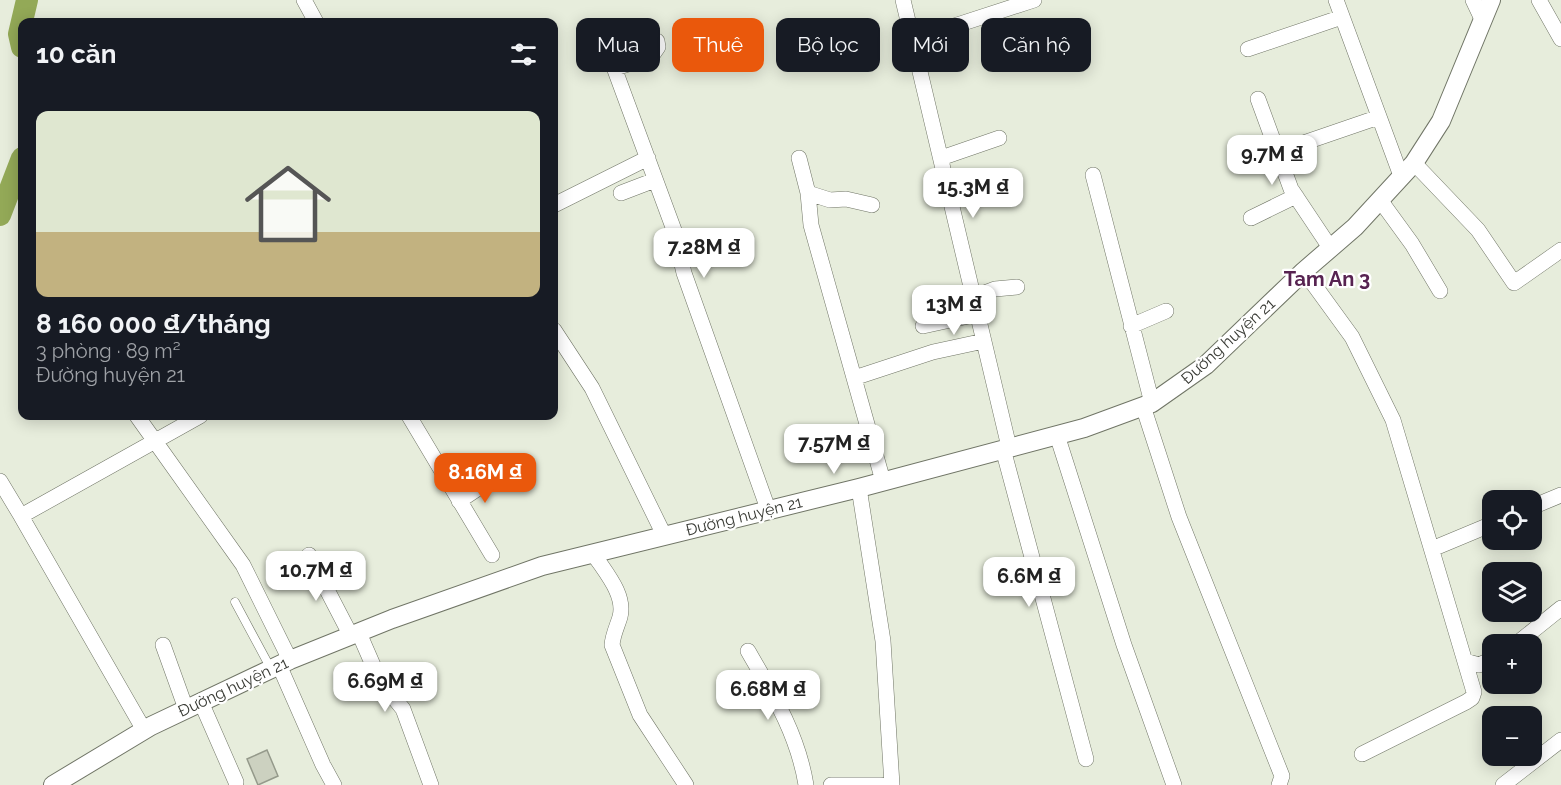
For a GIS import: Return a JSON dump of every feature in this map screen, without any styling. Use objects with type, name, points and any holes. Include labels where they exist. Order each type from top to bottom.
[{"type":"street","points":[[304,0],[314,18]]},
{"type":"street","points":[[903,0],[908,18]]},
{"type":"street","points":[[969,21],[1034,0]]},
{"type":"street","points":[[1336,0],[1379,117],[1407,169],[1478,230],[1514,283],[1561,250]]},
{"type":"street","points":[[1473,0],[1482,19]]},
{"type":"street","name":"Đường huyện 21","points":[[54,785],[144,730],[280,665],[542,566],[859,488],[1057,435],[1147,405],[1206,365],[1304,271],[1331,249],[1407,169],[1441,122],[1491,0]]},
{"type":"street","points":[[1539,0],[1561,39]]},
{"type":"street","points":[[1248,50],[1342,17]]},
{"type":"street","points":[[617,72],[674,230],[684,273],[768,509]]},
{"type":"street","points":[[921,72],[978,314],[1006,448],[1086,759]]},
{"type":"street","points":[[1258,99],[1296,196],[1331,249]]},
{"type":"street","points":[[1277,152],[1379,117]]},
{"type":"street","points":[[941,158],[999,138]]},
{"type":"street","points":[[558,203],[648,158]]},
{"type":"street","points":[[798,158],[808,194],[811,225],[883,481]]},
{"type":"street","points":[[1092,175],[1131,326],[1147,405],[1179,517],[1282,776],[1279,785]]},
{"type":"street","points":[[621,193],[655,180]]},
{"type":"street","points":[[808,194],[830,200],[846,199],[872,205]]},
{"type":"street","points":[[1251,218],[1296,196]]},
{"type":"street","points":[[1380,200],[1412,244],[1440,291]]},
{"type":"street","points":[[1304,271],[1352,337],[1369,367],[1393,420],[1474,692],[1472,698],[1362,754]]},
{"type":"street","points":[[974,297],[995,289],[1017,287]]},
{"type":"street","points":[[1131,326],[1166,311]]},
{"type":"street","points":[[923,326],[978,314]]},
{"type":"street","points":[[558,336],[592,387],[664,535]]},
{"type":"street","points":[[854,378],[933,352],[984,341]]},
{"type":"street","points":[[140,420],[243,565],[280,665],[334,785]]},
{"type":"street","points":[[21,516],[193,420]]},
{"type":"street","points":[[410,420],[492,555]]},
{"type":"street","points":[[1057,435],[1117,623],[1174,785]]},
{"type":"street","points":[[459,501],[492,479]]},
{"type":"street","points":[[0,481],[144,730]]},
{"type":"street","points":[[859,488],[883,641],[892,785]]},
{"type":"street","points":[[1542,503],[1561,495]]},
{"type":"street","points":[[1432,549],[1482,528]]},
{"type":"street","points":[[593,554],[618,593],[620,615],[613,634],[612,645],[640,715],[686,785]]},
{"type":"street","points":[[309,555],[379,679],[403,709],[431,785]]},
{"type":"street","points":[[1529,634],[1561,609]]},
{"type":"street","points":[[163,645],[236,782]]},
{"type":"street","points":[[748,651],[797,744],[806,785]]},
{"type":"street","points":[[1465,661],[1482,663]]},
{"type":"street","points":[[1503,785],[1561,740]]},
{"type":"street","points":[[831,785],[881,785]]},
{"type":"lane","points":[[235,602],[280,665]]},
{"type":"building","points":[[267,750],[278,776],[258,785],[247,759]]},
{"type":"waterway","points":[[23,18],[27,0]]},
{"type":"waterway","points":[[0,215],[18,168]]},
{"type":"district","name":"Tam An 3","points":[[1327,279]]}]
